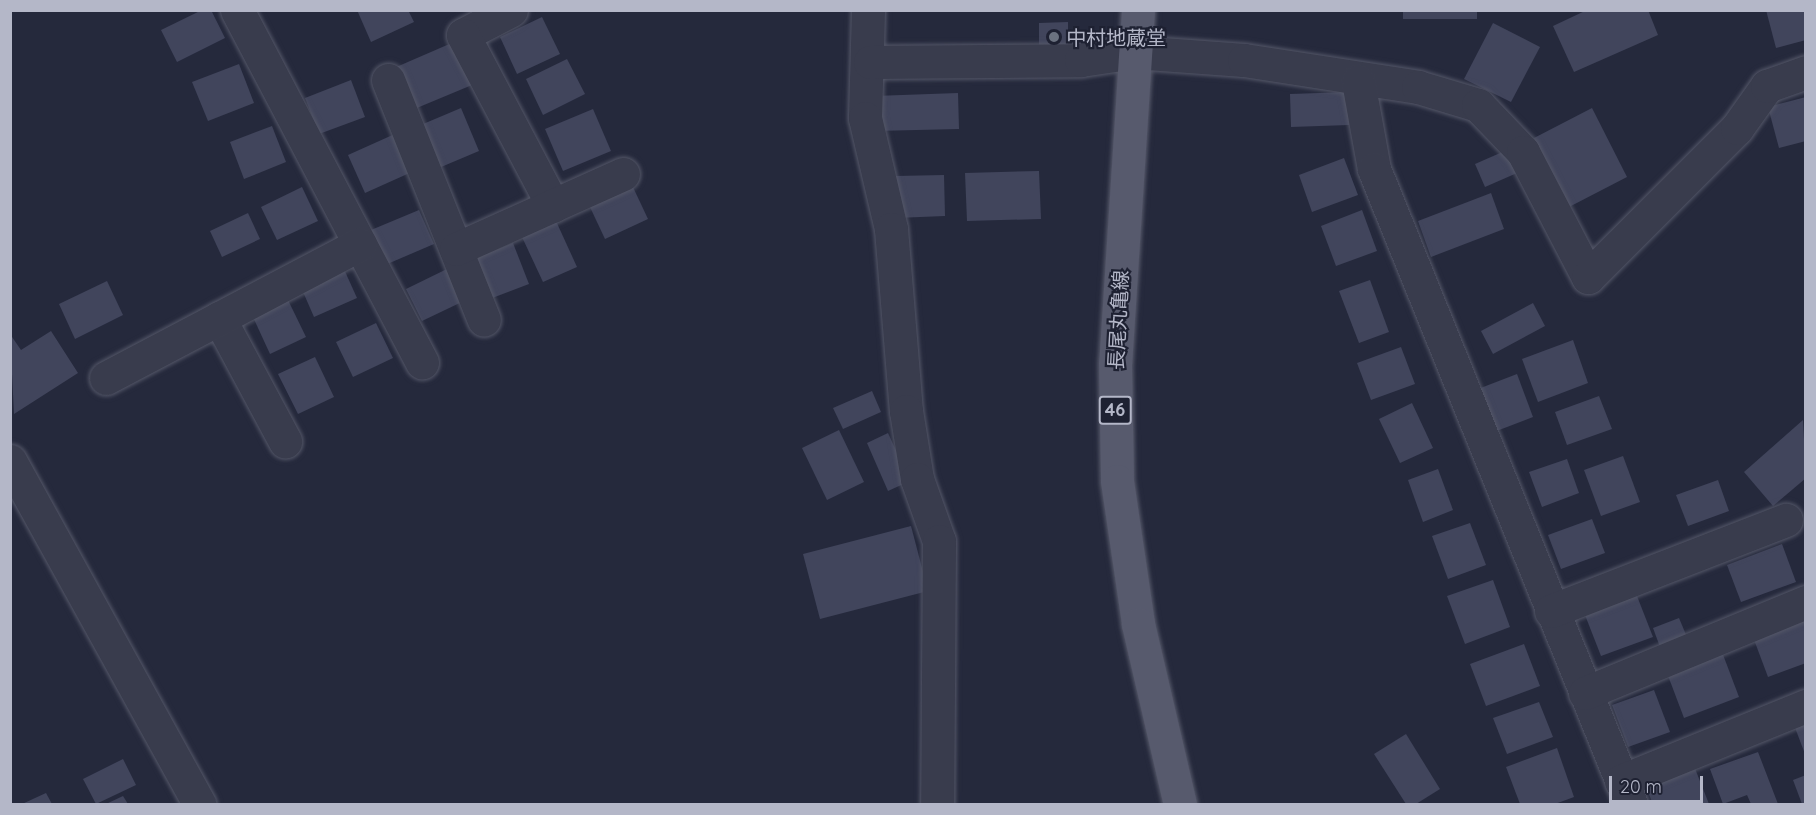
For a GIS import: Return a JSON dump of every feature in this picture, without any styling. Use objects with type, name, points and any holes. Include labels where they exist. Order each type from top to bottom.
[{"type":"main road","name":"長尾丸亀線","points":[[1138,10],[1115,363],[1117,481],[1138,624],[1180,804]]},
{"type":"street","points":[[237,10],[422,362]]},
{"type":"street","points":[[511,10],[463,35],[553,206]]},
{"type":"street","points":[[868,10],[870,62],[865,118],[891,229],[906,411],[917,478],[939,541],[937,804]]},
{"type":"street","points":[[870,62],[1081,60],[1134,52],[1244,60],[1358,81],[1419,87],[1478,105],[1523,152],[1588,277],[1737,128],[1767,86],[1806,72]]},
{"type":"street","points":[[388,80],[484,320]]},
{"type":"street","points":[[1358,81],[1374,169],[1626,793],[1806,706]]},
{"type":"street","points":[[456,249],[623,174]]},
{"type":"street","points":[[106,378],[360,244]]},
{"type":"street","points":[[219,318],[285,441]]},
{"type":"street","points":[[10,461],[199,804]]},
{"type":"street","points":[[1551,611],[1785,520]]},
{"type":"street","points":[[1585,693],[1806,602]]},
{"type":"building","points":[[202,10],[211,10],[225,38],[177,62],[161,30]]},
{"type":"building","points":[[357,10],[408,10],[414,22],[371,42]]},
{"type":"building","points":[[1403,10],[1477,10],[1477,19],[1403,19]]},
{"type":"building","points":[[1587,10],[1648,10],[1658,35],[1574,72],[1553,26]]},
{"type":"building","points":[[1766,10],[1806,10],[1806,40],[1776,48]]},
{"type":"building","points":[[542,17],[560,54],[517,74],[500,37]]},
{"type":"building","name":"中村地蔵堂","points":[[1068,22],[1068,52],[1039,52],[1039,23]]},
{"type":"building","points":[[1493,23],[1540,47],[1511,102],[1464,79]]},
{"type":"building","points":[[454,42],[472,85],[412,110],[394,68]]},
{"type":"building","points":[[567,59],[585,94],[543,115],[526,79]]},
{"type":"building","points":[[239,64],[254,103],[208,121],[192,82]]},
{"type":"building","points":[[351,80],[365,117],[319,134],[305,98]]},
{"type":"building","points":[[1348,92],[1349,125],[1291,127],[1290,94]]},
{"type":"building","points":[[958,93],[959,129],[875,131],[874,96]]},
{"type":"building","points":[[1806,97],[1806,141],[1779,148],[1768,107]]},
{"type":"building","points":[[461,108],[479,151],[434,170],[416,127]]},
{"type":"building","points":[[1592,108],[1627,177],[1569,207],[1534,138]]},
{"type":"building","points":[[593,109],[611,151],[563,171],[545,129]]},
{"type":"building","points":[[272,126],[286,162],[244,179],[230,142]]},
{"type":"building","points":[[397,133],[414,171],[365,193],[348,155]]},
{"type":"building","points":[[1507,150],[1517,173],[1485,187],[1475,164]]},
{"type":"building","points":[[1344,158],[1358,195],[1312,212],[1299,175]]},
{"type":"building","points":[[1039,171],[1041,219],[967,221],[965,173]]},
{"type":"building","points":[[944,175],[945,216],[896,218],[895,176]]},
{"type":"building","points":[[632,185],[648,219],[605,239],[589,205]]},
{"type":"building","points":[[302,187],[318,221],[277,240],[261,207]]},
{"type":"building","points":[[1491,193],[1504,229],[1431,257],[1418,221]]},
{"type":"building","points":[[419,210],[434,244],[385,265],[371,230]]},
{"type":"building","points":[[1362,210],[1377,251],[1336,266],[1321,226]]},
{"type":"building","points":[[248,213],[260,239],[222,257],[210,231]]},
{"type":"building","points":[[556,221],[577,267],[543,282],[522,237]]},
{"type":"building","points":[[513,243],[529,284],[487,300],[471,260]]},
{"type":"building","points":[[343,267],[357,298],[314,317],[300,285]]},
{"type":"building","points":[[451,267],[466,300],[422,321],[406,289]]},
{"type":"building","points":[[1370,280],[1389,332],[1359,343],[1339,291]]},
{"type":"building","points":[[107,281],[123,315],[75,339],[59,304]]},
{"type":"building","points":[[288,300],[306,337],[270,354],[253,317]]},
{"type":"building","points":[[1533,303],[1545,326],[1493,354],[1481,331]]},
{"type":"building","points":[[376,323],[393,358],[353,377],[336,342]]},
{"type":"building","points":[[51,331],[78,373],[14,414],[10,334],[21,350]]},
{"type":"building","points":[[1573,340],[1588,383],[1538,402],[1522,359]]},
{"type":"building","points":[[1401,347],[1415,384],[1371,400],[1357,363]]},
{"type":"building","points":[[315,357],[334,397],[298,414],[278,374]]},
{"type":"building","points":[[1517,374],[1533,417],[1494,432],[1478,389]]},
{"type":"building","points":[[872,391],[881,412],[843,429],[833,408]]},
{"type":"building","points":[[1599,396],[1612,429],[1567,445],[1555,412]]},
{"type":"building","points":[[1412,403],[1433,448],[1400,463],[1379,419]]},
{"type":"building","points":[[1803,420],[1806,478],[1773,506],[1744,472]]},
{"type":"building","points":[[839,430],[864,482],[827,500],[802,448]]},
{"type":"building","points":[[888,433],[910,481],[888,491],[867,443]]},
{"type":"building","points":[[1623,456],[1640,502],[1601,516],[1584,470]]},
{"type":"building","points":[[1567,459],[1579,493],[1542,507],[1529,472]]},
{"type":"building","points":[[1438,469],[1453,510],[1423,522],[1408,480]]},
{"type":"building","points":[[1718,480],[1729,511],[1688,526],[1676,495]]},
{"type":"building","points":[[1592,519],[1605,553],[1561,569],[1548,535]]},
{"type":"building","points":[[1470,523],[1486,565],[1448,579],[1432,536]]},
{"type":"building","points":[[911,526],[928,591],[820,619],[803,554]]},
{"type":"building","points":[[1782,544],[1796,582],[1741,602],[1727,565]]},
{"type":"building","points":[[1493,580],[1510,627],[1465,644],[1447,596]]},
{"type":"building","points":[[1637,596],[1653,637],[1601,656],[1585,615]]},
{"type":"building","points":[[1679,618],[1687,637],[1660,647],[1653,628]]},
{"type":"building","points":[[1806,618],[1806,663],[1768,677],[1753,637]]},
{"type":"building","points":[[1524,644],[1540,686],[1486,706],[1470,664]]},
{"type":"building","points":[[1722,652],[1739,697],[1684,718],[1667,673]]},
{"type":"building","points":[[1654,690],[1670,732],[1628,747],[1612,705]]},
{"type":"building","points":[[1539,702],[1553,737],[1507,754],[1493,718]]},
{"type":"building","points":[[1806,721],[1806,754],[1805,754],[1794,725]]},
{"type":"building","points":[[1406,734],[1440,789],[1416,804],[1406,804],[1374,754]]},
{"type":"building","points":[[1557,748],[1574,797],[1555,804],[1520,804],[1506,767]]},
{"type":"building","points":[[1758,752],[1778,804],[1751,804],[1747,795],[1723,804],[1710,769]]},
{"type":"building","points":[[123,759],[136,785],[96,804],[83,779]]},
{"type":"building","points":[[1694,766],[1709,804],[1653,804],[1645,785]]},
{"type":"building","points":[[1806,775],[1806,804],[1802,804],[1793,780]]},
{"type":"building","points":[[46,793],[52,804],[22,804]]},
{"type":"building","points":[[123,796],[128,804],[106,804]]},
{"type":"place","name":"中村地蔵堂","points":[[1054,37]]}]
